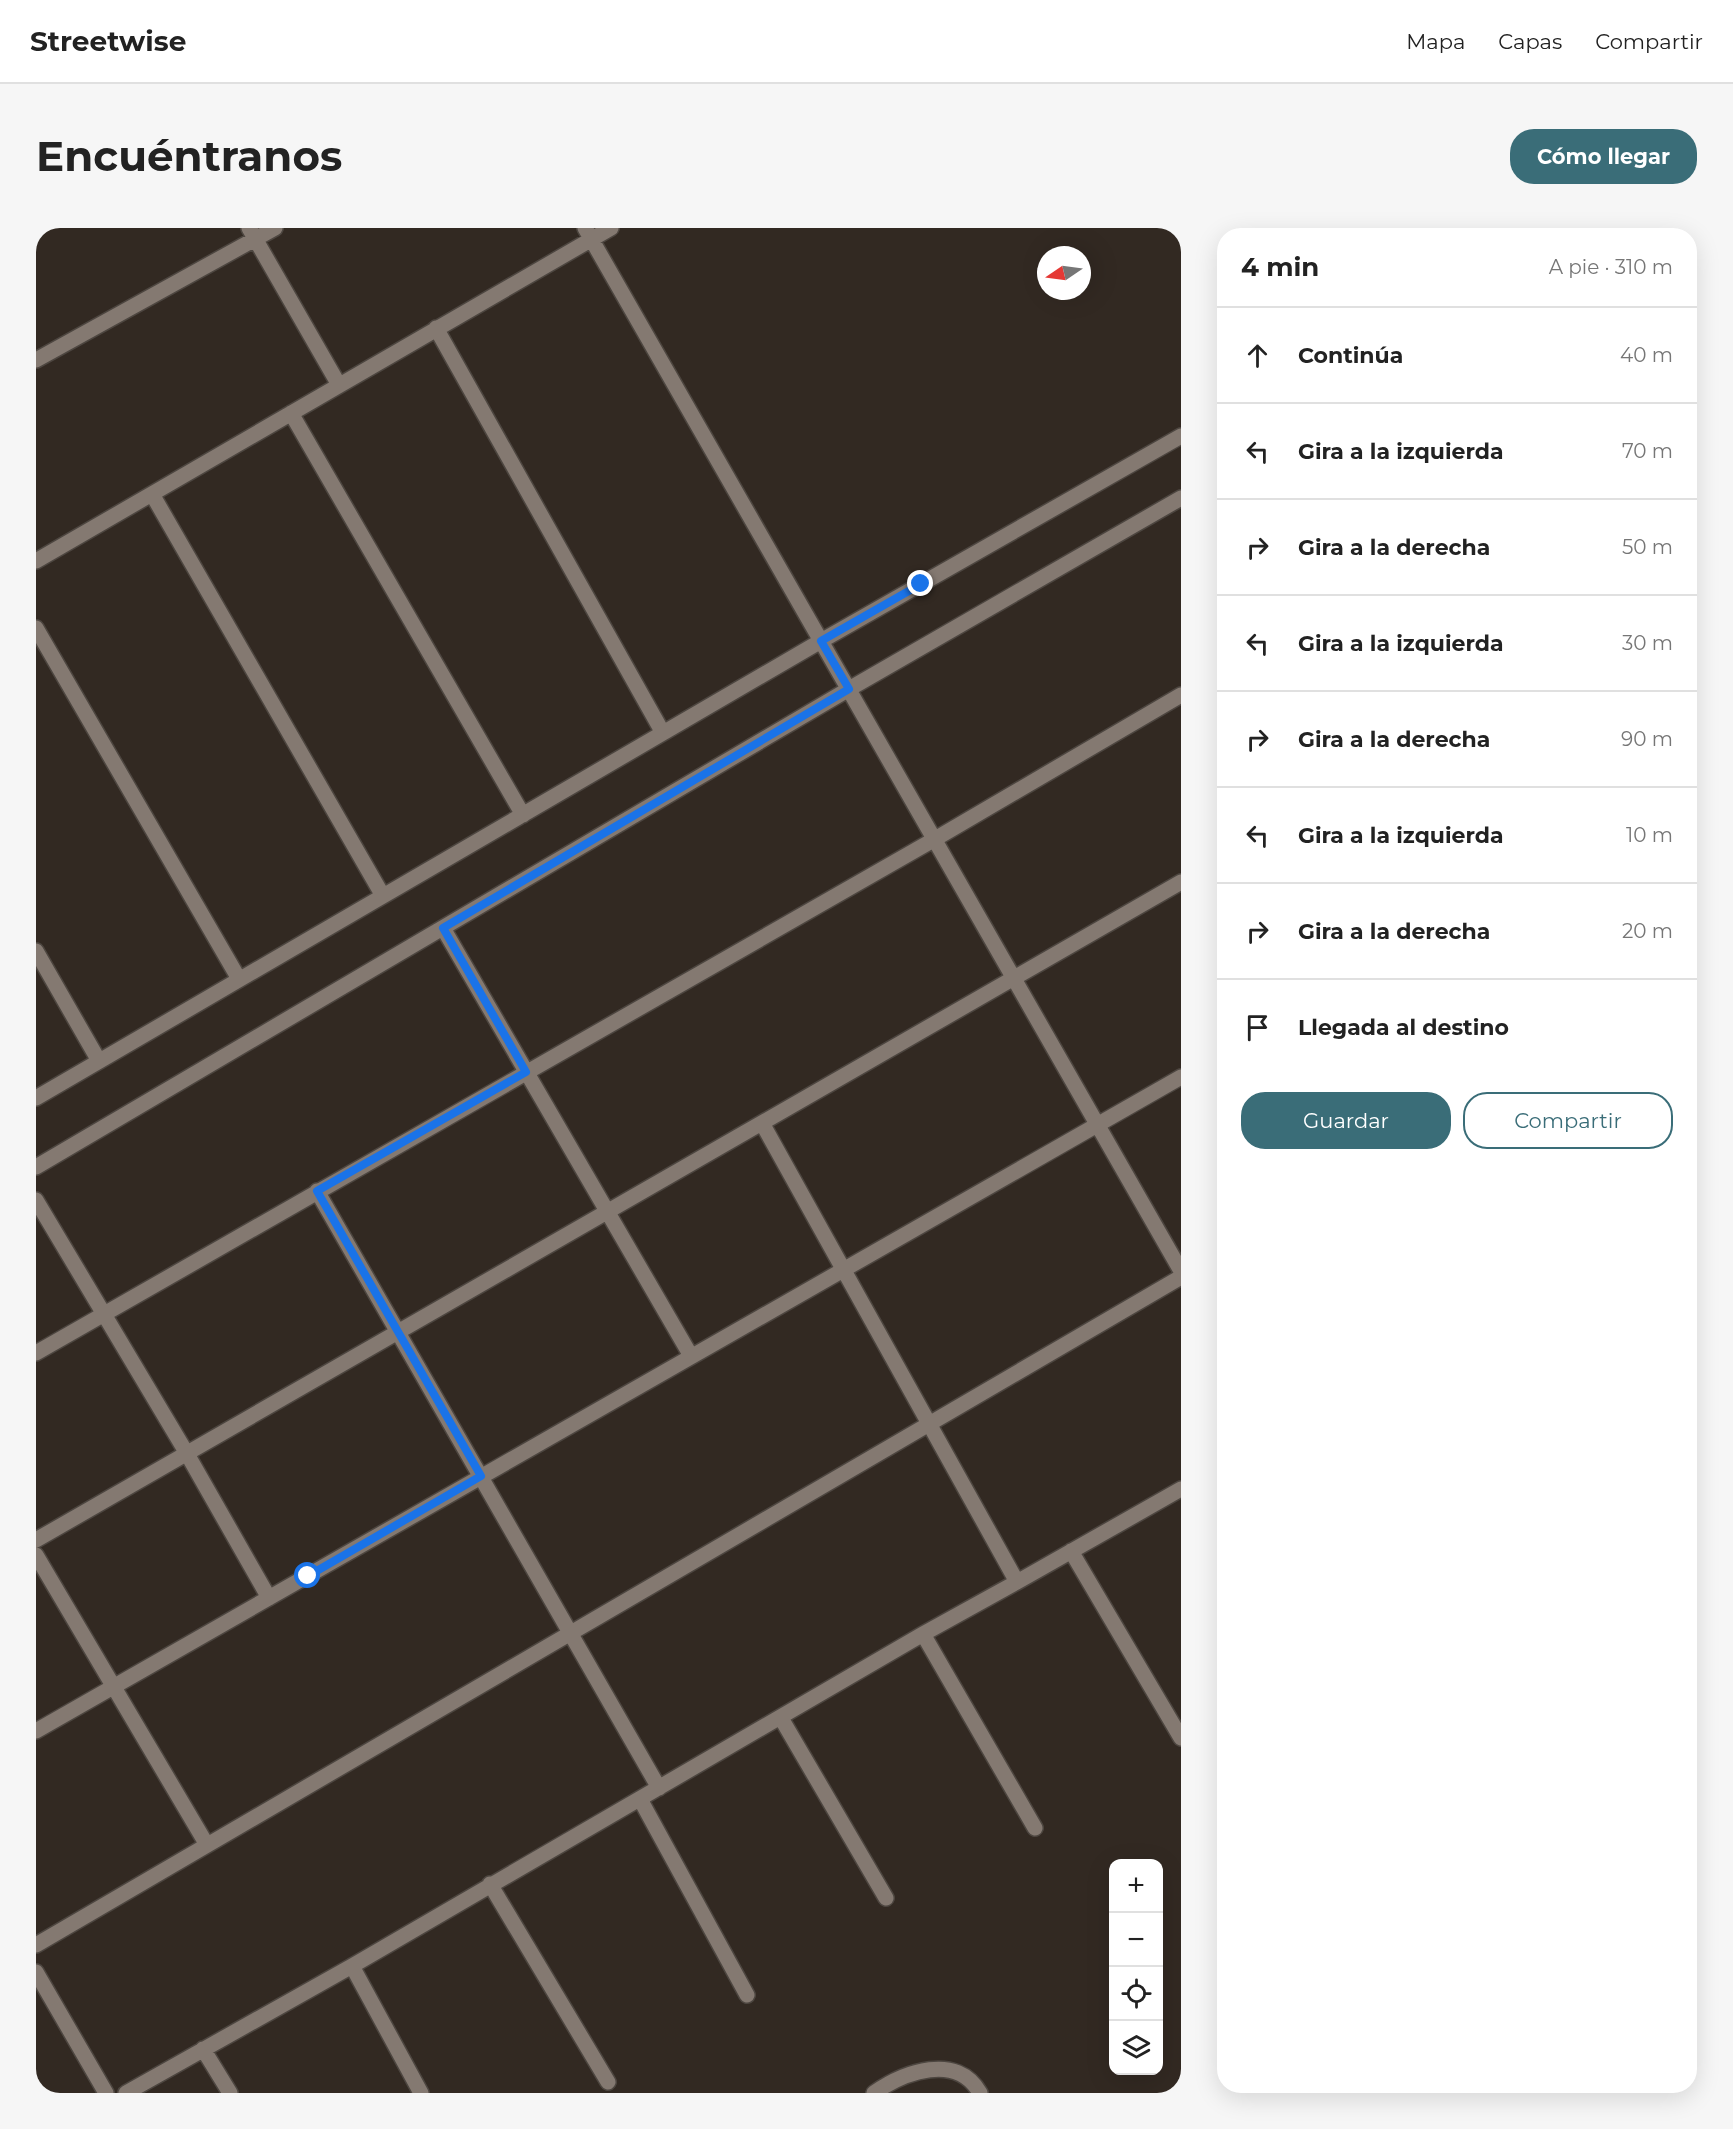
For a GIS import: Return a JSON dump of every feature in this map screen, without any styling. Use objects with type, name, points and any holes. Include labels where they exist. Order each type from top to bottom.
[{"type":"street","points":[[36,360],[252,234],[275,228]]},
{"type":"street","points":[[36,561],[436,328],[589,233],[611,228]]},
{"type":"street","points":[[589,233],[1181,1271]]},
{"type":"street","points":[[252,234],[339,385]]},
{"type":"street","points":[[436,328],[663,733]]},
{"type":"street","points":[[291,413],[523,814]]},
{"type":"street","points":[[36,1098],[821,641],[1181,436]]},
{"type":"street","points":[[152,494],[383,896]]},
{"type":"street","points":[[36,1167],[849,689],[1181,498]]},
{"type":"street","points":[[36,628],[239,979]]},
{"type":"street","points":[[36,1353],[1181,695]]},
{"type":"street","points":[[36,1540],[1181,882]]},
{"type":"street","points":[[443,928],[691,1356]]},
{"type":"street","points":[[36,951],[99,1061]]},
{"type":"street","points":[[36,1731],[1181,1077]]},
{"type":"street","points":[[762,1123],[1017,1582]]},
{"type":"street","points":[[317,1191],[659,1788]]},
{"type":"street","points":[[36,1200],[186,1452],[269,1598]]},
{"type":"street","points":[[36,1945],[1181,1277]]},
{"type":"street","points":[[126,2093],[352,1966],[923,1634],[1181,1489]]},
{"type":"street","points":[[1071,1551],[1181,1738]]},
{"type":"street","points":[[36,1555],[207,1845]]},
{"type":"street","points":[[923,1634],[1035,1828]]},
{"type":"street","points":[[781,1718],[886,1899]]},
{"type":"street","points":[[640,1799],[747,1995]]},
{"type":"street","points":[[490,1884],[608,2082]]},
{"type":"street","points":[[352,1966],[421,2093]]},
{"type":"street","points":[[36,1972],[106,2093]]},
{"type":"street","points":[[203,2049],[230,2093]]},
{"type":"street","points":[[874,2093],[885,2085],[922,2070],[952,2069],[976,2085],[980,2093]]},
{"type":"route","points":[[308,1576],[481,1476],[317,1191],[526,1072],[443,928],[849,689],[821,641],[921,584]]}]
